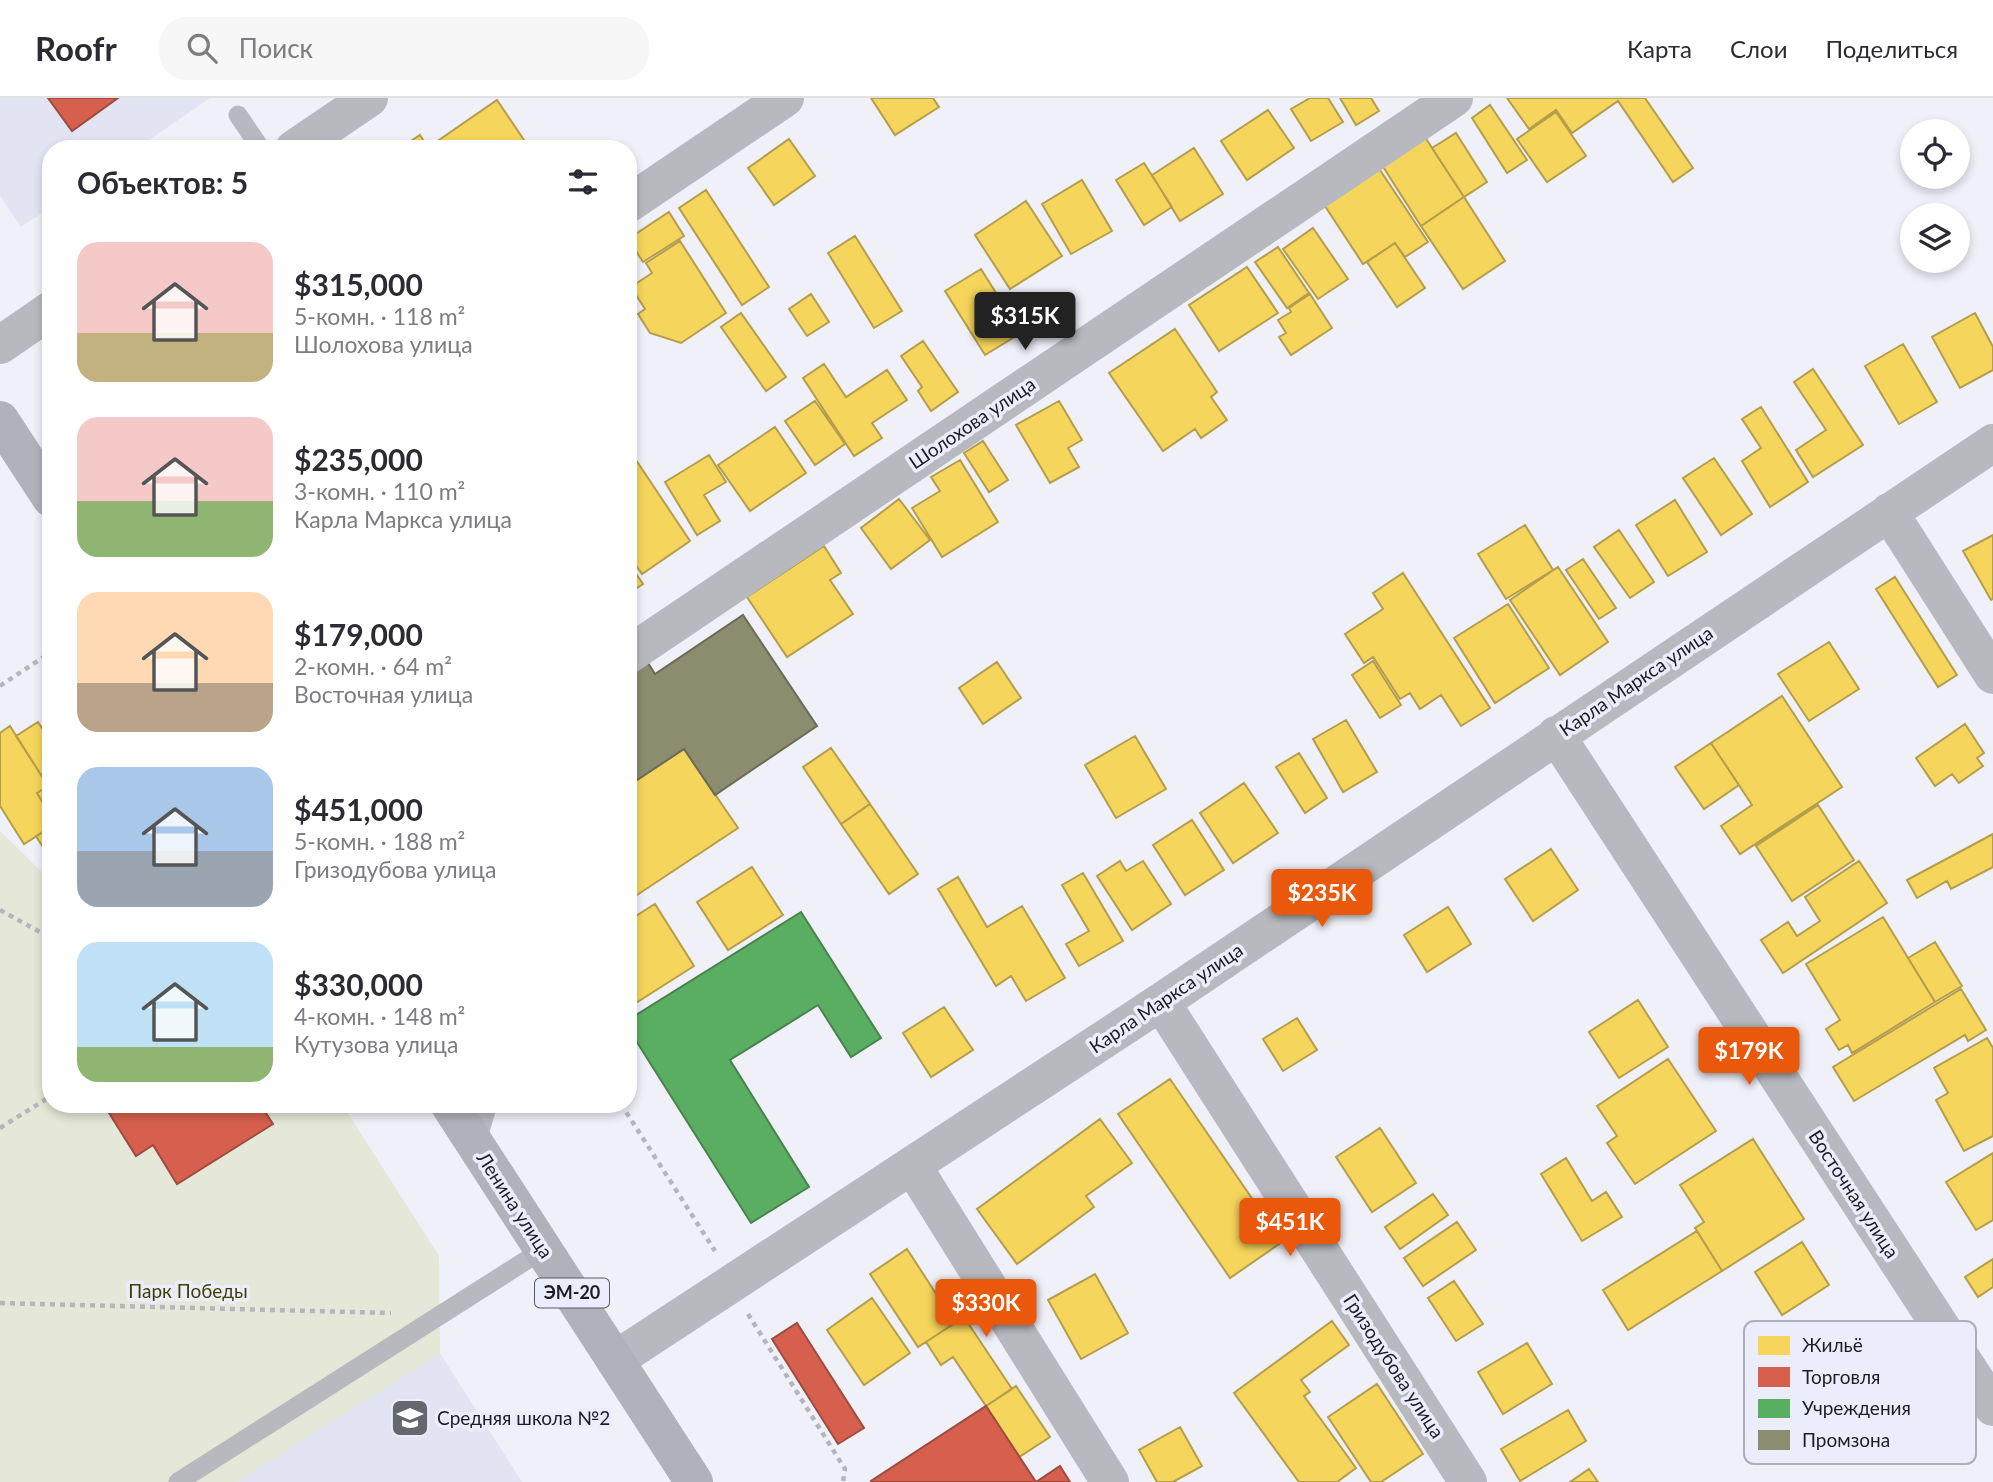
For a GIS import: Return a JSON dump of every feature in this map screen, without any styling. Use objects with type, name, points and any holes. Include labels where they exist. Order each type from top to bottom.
[{"type":"main road","points":[[0,420],[42,484]]},
{"type":"main road","name":"Ленина улица","points":[[455,1113],[694,1482]]},
{"type":"street","points":[[318,140],[369,98]]},
{"type":"street","points":[[637,198],[785,98]]},
{"type":"street","name":"Шолохова улица","points":[[637,649],[1454,98]]},
{"type":"street","points":[[0,345],[42,316]]},
{"type":"street","name":"Карла Маркса улица","points":[[615,1360],[1161,1002],[1993,443]]},
{"type":"street","points":[[1889,512],[1993,675]]},
{"type":"street","name":"Восточная улица","points":[[1556,735],[1937,1321]]},
{"type":"street","name":"Гризодубова улица","points":[[1161,1002],[1468,1482]]},
{"type":"street","points":[[912,1165],[1110,1482]]},
{"type":"street","name":"Восточная улица","points":[[1976,1381],[1993,1407]]},
{"type":"lane","points":[[238,115],[255,140]]},
{"type":"lane","points":[[475,1144],[485,1113]]},
{"type":"lane","points":[[178,1482],[544,1249]]},
{"type":"path","points":[[0,686],[42,658]]},
{"type":"path","points":[[0,910],[42,933]]},
{"type":"path","points":[[0,1128],[42,1102]]},
{"type":"path","points":[[627,1113],[735,1282],[751,1322],[845,1469],[843,1482]]},
{"type":"path","points":[[0,1303],[442,1315]]},
{"type":"shaded area","points":[[0,98],[210,98],[149,140],[42,140],[42,213],[21,227],[0,196]]},
{"type":"shaded area","name":"Средняя школа №2","points":[[440,1353],[522,1482],[237,1482]]},
{"type":"green space","name":"Парк Победы","points":[[0,831],[42,872],[42,1113],[348,1113],[439,1256],[440,1353],[237,1482],[0,1482]]},
{"type":"building: Жильё","points":[[871,98],[933,98],[939,107],[895,135]]},
{"type":"building: Жильё","points":[[1310,98],[1328,98],[1343,122],[1311,141],[1291,109]]},
{"type":"building: Жильё","points":[[1340,98],[1371,98],[1379,111],[1356,125]]},
{"type":"building: Жильё","points":[[1507,98],[1645,98],[1693,168],[1673,182],[1618,101],[1572,133],[1556,110],[1529,129]]},
{"type":"building: Жильё","points":[[497,100],[524,140],[439,140]]},
{"type":"building: Жильё","points":[[1490,105],[1527,160],[1507,173],[1472,118]]},
{"type":"building: Жильё","points":[[1268,110],[1294,148],[1247,180],[1221,141]]},
{"type":"building: Жильё","points":[[1556,112],[1586,156],[1547,182],[1517,139]]},
{"type":"building: Жильё","points":[[1456,133],[1487,182],[1464,197],[1432,148]]},
{"type":"building: Жильё","points":[[1423,134],[1464,197],[1421,226],[1380,162]]},
{"type":"building: Жильё","points":[[789,139],[815,176],[774,205],[748,168]]},
{"type":"building: Жильё","points":[[1194,148],[1223,194],[1180,221],[1152,175]]},
{"type":"building: Жильё","points":[[1144,163],[1172,207],[1144,225],[1116,180]]},
{"type":"building: Жильё","points":[[1376,164],[1428,242],[1405,257],[1395,243],[1363,264],[1321,200]]},
{"type":"building: Жильё","points":[[1082,180],[1112,231],[1071,254],[1042,204]]},
{"type":"building: Жильё","points":[[706,190],[769,287],[742,305],[679,208]]},
{"type":"building: Жильё","points":[[1464,197],[1505,261],[1463,289],[1421,226]]},
{"type":"building: Жильё","points":[[1026,201],[1062,256],[1010,289],[975,235]]},
{"type":"building: Жильё","points":[[669,212],[684,236],[643,262],[637,253],[637,233]]},
{"type":"building: Жильё","points":[[1313,228],[1348,279],[1318,299],[1283,249]]},
{"type":"building: Жильё","points":[[855,236],[902,311],[874,328],[828,253]]},
{"type":"building: Жильё","points":[[680,241],[726,313],[681,343],[650,333],[638,314],[645,309],[637,296],[637,283],[652,273],[646,263]]},
{"type":"building: Жильё","points":[[1395,243],[1425,288],[1397,307],[1367,262]]},
{"type":"building: Жильё","points":[[1278,247],[1309,293],[1287,308],[1255,262]]},
{"type":"building: Жильё","points":[[1247,267],[1278,313],[1219,351],[1189,305]]},
{"type":"building: Жильё","points":[[981,269],[1021,333],[985,355],[945,291]]},
{"type":"building: Жильё","points":[[811,294],[829,322],[807,336],[789,309]]},
{"type":"building: Жильё","points":[[1310,294],[1332,328],[1291,355],[1279,337],[1286,333],[1278,320],[1291,312],[1289,308]]},
{"type":"building: Жильё","points":[[741,313],[786,377],[766,391],[721,327]]},
{"type":"building: Жильё","points":[[1975,313],[1993,347],[1993,370],[1960,388],[1932,337]]},
{"type":"building: Жильё","points":[[1175,329],[1217,392],[1211,397],[1227,420],[1201,438],[1195,429],[1163,451],[1109,373]]},
{"type":"building: Жильё","points":[[923,341],[958,392],[931,411],[918,391],[922,387],[901,356]]},
{"type":"building: Жильё","points":[[1903,344],[1937,402],[1899,424],[1865,366]]},
{"type":"building: Жильё","points":[[824,364],[846,397],[887,370],[907,400],[872,423],[882,438],[854,456],[803,378]]},
{"type":"building: Жильё","points":[[1813,369],[1863,445],[1813,477],[1796,450],[1826,430],[1794,382]]},
{"type":"building: Жильё","points":[[815,401],[845,444],[815,465],[785,421]]},
{"type":"building: Жильё","points":[[1059,401],[1082,440],[1068,448],[1079,467],[1050,483],[1016,425]]},
{"type":"building: Жильё","points":[[1761,407],[1808,482],[1770,507],[1742,461],[1761,448],[1742,419]]},
{"type":"building: Жильё","points":[[775,427],[806,473],[750,511],[718,465]]},
{"type":"building: Жильё","points":[[983,441],[1008,480],[989,492],[964,453]]},
{"type":"building: Жильё","points":[[709,455],[726,482],[704,495],[720,521],[697,535],[665,482]]},
{"type":"building: Жильё","points":[[1714,458],[1752,514],[1721,535],[1683,478]]},
{"type":"building: Жильё","points":[[960,460],[998,522],[942,557],[912,508],[940,491],[931,477]]},
{"type":"building: Жильё","points":[[637,462],[690,541],[642,574],[637,567]]},
{"type":"building: Жильё","points":[[899,499],[930,540],[891,569],[861,528]]},
{"type":"building: Жильё","points":[[1675,500],[1707,552],[1668,576],[1636,525]]},
{"type":"building: Жильё","points":[[1525,525],[1553,570],[1506,599],[1478,554]]},
{"type":"building: Жильё","points":[[1619,530],[1654,582],[1630,598],[1594,547]]},
{"type":"building: Жильё","points":[[1993,535],[1993,599],[1991,600],[1963,551]]},
{"type":"building: Жильё","points":[[824,546],[841,573],[830,580],[853,614],[787,657],[747,597]]},
{"type":"building: Жильё","points":[[1583,559],[1616,608],[1599,619],[1566,570]]},
{"type":"building: Жильё","points":[[1558,567],[1608,642],[1560,675],[1510,600]]},
{"type":"building: Жильё","points":[[1403,573],[1490,708],[1461,726],[1441,695],[1420,709],[1410,693],[1400,699],[1373,657],[1364,663],[1345,634],[1383,609],[1373,593]]},
{"type":"building: Жильё","points":[[637,575],[643,584],[637,588]]},
{"type":"building: Жильё","points":[[1895,577],[1957,675],[1938,687],[1876,589]]},
{"type":"building: Жильё","points":[[1508,604],[1549,668],[1495,703],[1454,638]]},
{"type":"building: Жильё","points":[[1829,642],[1859,689],[1809,721],[1778,674]]},
{"type":"building: Жильё","points":[[1373,661],[1401,705],[1380,718],[1352,675]]},
{"type":"building: Жильё","points":[[997,662],[1021,698],[983,724],[959,688]]},
{"type":"building: Жильё","points":[[1782,696],[1842,787],[1740,854],[1721,826],[1752,805],[1711,743]]},
{"type":"building: Жильё","points":[[1346,720],[1377,772],[1343,792],[1313,739]]},
{"type":"building: Жильё","points":[[38,722],[42,728],[42,774],[41,775],[16,736]]},
{"type":"building: Жильё","points":[[1965,724],[1984,753],[1977,758],[1983,766],[1959,783],[1952,774],[1935,786],[1916,758]]},
{"type":"building: Жильё","points":[[10,726],[42,777],[42,790],[37,793],[42,801],[42,833],[24,844],[0,806],[0,733]]},
{"type":"building: Жильё","points":[[1135,736],[1166,789],[1116,818],[1085,765]]},
{"type":"building: Жильё","points":[[1711,743],[1739,785],[1704,809],[1675,767]]},
{"type":"building: Жильё","points":[[831,748],[870,804],[841,824],[803,767]]},
{"type":"building: Жильё","points":[[684,749],[738,828],[637,895],[637,780]]},
{"type":"building: Жильё","points":[[1299,753],[1327,798],[1305,813],[1276,767]]},
{"type":"building: Жильё","points":[[1244,783],[1278,833],[1233,863],[1200,813]]},
{"type":"building: Жильё","points":[[870,804],[918,874],[889,894],[841,824]]},
{"type":"building: Жильё","points":[[1818,805],[1854,860],[1792,901],[1756,846]]},
{"type":"building: Жильё","points":[[1192,820],[1224,870],[1185,895],[1153,845]]},
{"type":"building: Жильё","points":[[42,832],[42,846],[36,836]]},
{"type":"building: Жильё","points":[[1993,834],[1993,867],[1951,889],[1947,881],[1917,898],[1907,880]]},
{"type":"building: Жильё","points":[[1551,849],[1578,890],[1533,921],[1505,879]]},
{"type":"building: Жильё","points":[[1120,861],[1126,871],[1143,861],[1171,904],[1132,930],[1097,876]]},
{"type":"building: Жильё","points":[[1859,861],[1887,903],[1783,973],[1761,940],[1788,922],[1797,936],[1820,921],[1805,897]]},
{"type":"building: Жильё","points":[[752,867],[783,915],[728,950],[697,902]]},
{"type":"building: Жильё","points":[[1083,873],[1123,941],[1079,966],[1066,944],[1089,931],[1062,885]]},
{"type":"building: Жильё","points":[[958,877],[987,927],[1022,906],[1065,978],[1026,1001],[1011,976],[996,986],[938,889]]},
{"type":"building: Жильё","points":[[655,904],[694,966],[637,1002],[637,915]]},
{"type":"building: Жильё","points":[[1448,907],[1471,944],[1427,972],[1404,935]]},
{"type":"building: Жильё","points":[[1883,917],[1935,1002],[1852,1053],[1848,1045],[1839,1050],[1826,1029],[1840,1020],[1806,964]]},
{"type":"building: Жильё","points":[[1935,942],[1962,986],[1935,1002],[1908,958]]},
{"type":"building: Жильё","points":[[1961,989],[1986,1030],[1968,1041],[1965,1035],[1854,1101],[1833,1067]]},
{"type":"building: Жильё","points":[[1638,1000],[1668,1047],[1619,1078],[1589,1032]]},
{"type":"building: Жильё","points":[[944,1007],[973,1050],[931,1077],[903,1033]]},
{"type":"building: Жильё","points":[[1297,1018],[1317,1050],[1283,1071],[1263,1039]]},
{"type":"building: Жильё","points":[[1987,1038],[1993,1048],[1993,1136],[1964,1151],[1936,1100],[1948,1093],[1934,1068]]},
{"type":"building: Жильё","points":[[1668,1059],[1716,1131],[1635,1184],[1607,1143],[1617,1136],[1597,1106]]},
{"type":"building: Жильё","points":[[1170,1079],[1282,1242],[1230,1278],[1118,1114]]},
{"type":"building: Жильё","points":[[1100,1119],[1132,1163],[1086,1196],[1094,1207],[1017,1264],[977,1209]]},
{"type":"building: Жильё","points":[[1380,1128],[1416,1183],[1372,1212],[1336,1157]]},
{"type":"building: Жильё","points":[[1753,1139],[1804,1219],[1722,1271],[1695,1228],[1704,1222],[1680,1185]]},
{"type":"building: Жильё","points":[[1993,1153],[1993,1220],[1976,1230],[1946,1182]]},
{"type":"building: Жильё","points":[[1566,1158],[1592,1201],[1606,1192],[1622,1217],[1582,1241],[1541,1174]]},
{"type":"building: Жильё","points":[[1433,1194],[1448,1215],[1400,1249],[1385,1227]]},
{"type":"building: Жильё","points":[[1457,1222],[1476,1250],[1423,1286],[1404,1258]]},
{"type":"building: Жильё","points":[[1697,1231],[1722,1271],[1628,1330],[1603,1290]]},
{"type":"building: Жильё","points":[[1802,1242],[1829,1285],[1782,1315],[1755,1272]]},
{"type":"building: Жильё","points":[[907,1249],[955,1323],[918,1347],[870,1274]]},
{"type":"building: Жильё","points":[[1993,1259],[1993,1287],[1978,1297],[1965,1277]]},
{"type":"building: Жильё","points":[[1095,1274],[1128,1333],[1081,1359],[1048,1300]]},
{"type":"building: Жильё","points":[[1454,1281],[1483,1324],[1456,1341],[1428,1298]]},
{"type":"building: Жильё","points":[[872,1298],[910,1353],[864,1385],[827,1330]]},
{"type":"building: Жильё","points":[[964,1317],[1012,1389],[986,1406],[953,1357],[941,1365],[926,1342]]},
{"type":"building: Жильё","points":[[1332,1321],[1349,1345],[1301,1380],[1310,1392],[1304,1396],[1356,1468],[1337,1482],[1299,1482],[1234,1393]]},
{"type":"building: Жильё","points":[[1527,1343],[1552,1384],[1503,1414],[1478,1372]]},
{"type":"building: Жильё","points":[[1377,1384],[1423,1454],[1381,1482],[1371,1482],[1328,1417]]},
{"type":"building: Жильё","points":[[1016,1386],[1050,1437],[1019,1457],[986,1406]]},
{"type":"building: Жильё","points":[[1568,1410],[1586,1441],[1520,1481],[1501,1449]]},
{"type":"building: Жильё","points":[[1180,1427],[1202,1466],[1173,1482],[1157,1482],[1139,1450]]},
{"type":"building: Жильё","points":[[1589,1469],[1598,1482],[1570,1482]]},
{"type":"building: Торговля","points":[[48,98],[118,98],[72,131]]},
{"type":"building: Торговля","points":[[109,1113],[266,1113],[273,1124],[177,1184],[153,1145],[136,1156]]},
{"type":"building: Торговля","points":[[797,1323],[864,1428],[838,1444],[772,1339]]},
{"type":"building: Торговля","points":[[986,1406],[1036,1482],[871,1481]]},
{"type":"building: Торговля","points":[[1060,1466],[1070,1482],[1036,1482]]},
{"type":"building: Учреждения","points":[[801,912],[881,1038],[851,1057],[818,1005],[730,1060],[809,1187],[751,1223],[637,1042],[637,1014]]},
{"type":"building: Промзона","points":[[743,615],[817,726],[715,795],[684,749],[637,780],[637,659],[643,655],[655,674]]},
{"type":"place","name":"Средняя школа №2","points":[[410,1418]]}]
